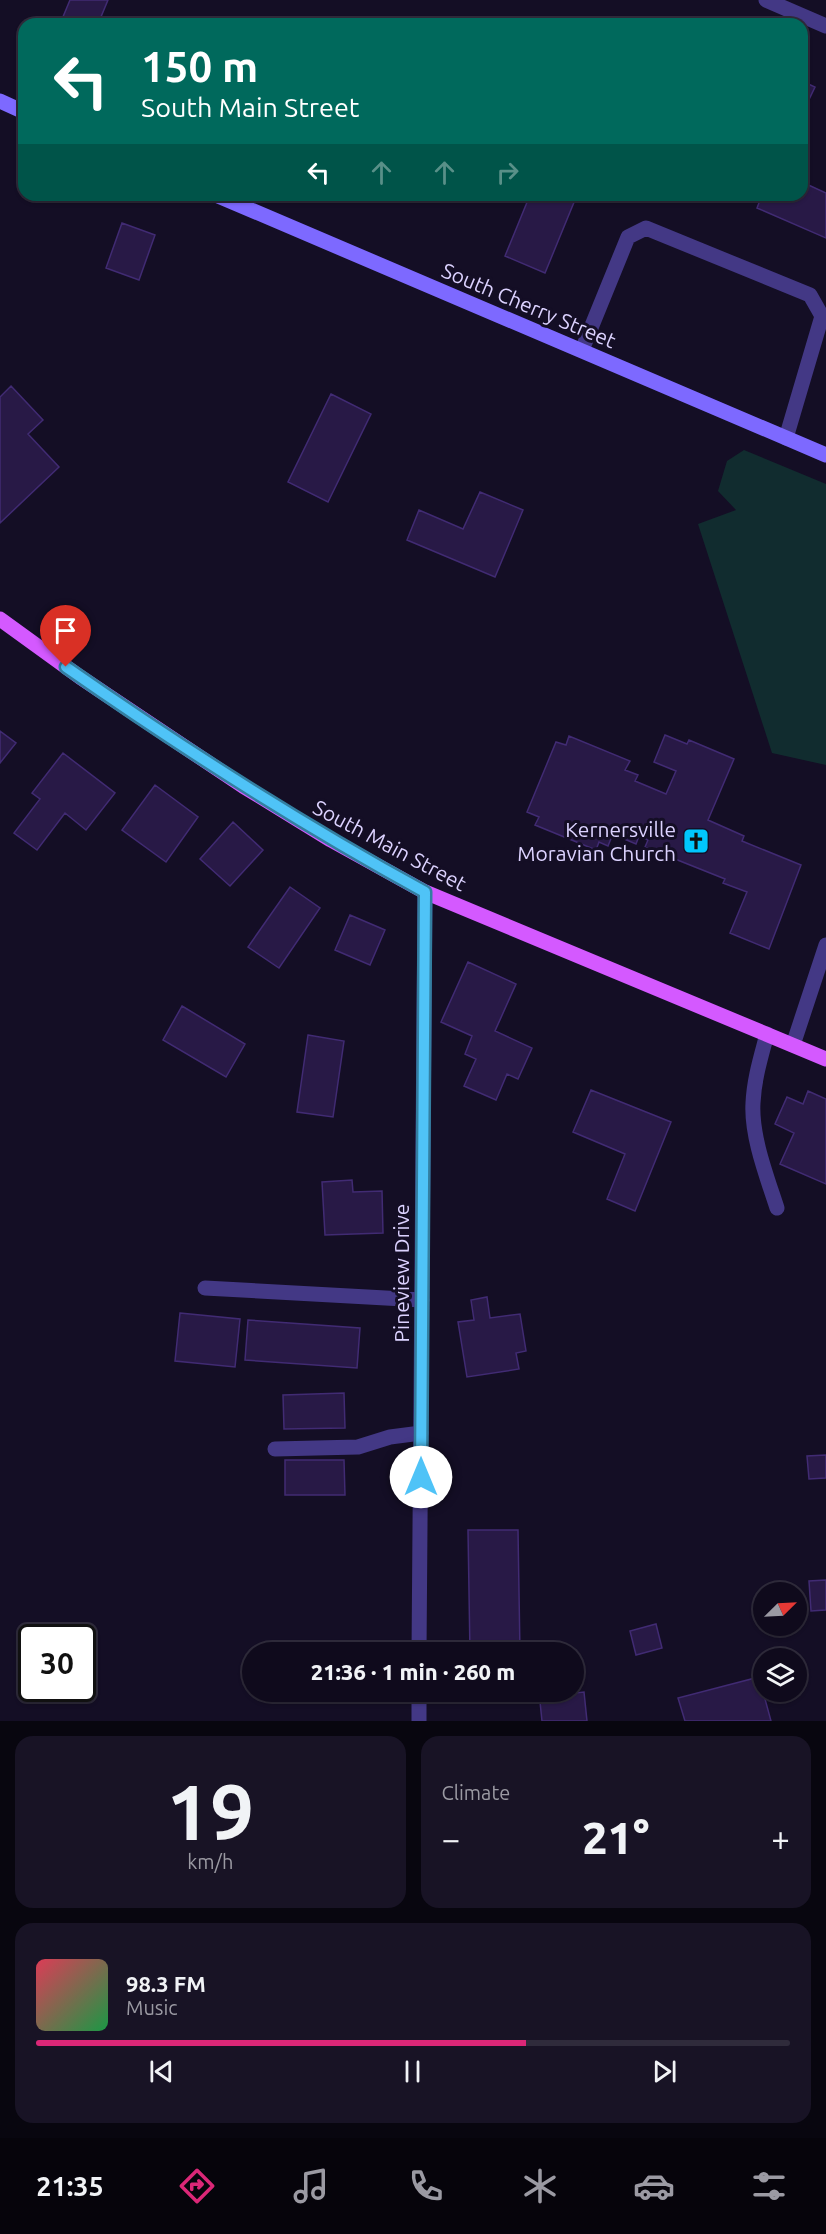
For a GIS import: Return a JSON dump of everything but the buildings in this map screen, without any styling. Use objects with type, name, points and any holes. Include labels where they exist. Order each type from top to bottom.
[{"type":"main road","points":[[0,101],[18,109]]},
{"type":"main road","name":"South Cherry Street","points":[[230,201],[826,455]]},
{"type":"main road","name":"South Main Street","points":[[0,619],[81,677],[243,786],[331,840],[425,892],[826,1059]]},
{"type":"street","points":[[766,0],[808,18]]},
{"type":"street","points":[[808,18],[826,26]]},
{"type":"street","points":[[582,350],[628,237],[646,228],[810,296],[822,316],[786,438]]},
{"type":"street","name":"Pineview Drive","points":[[419,1642],[425,892]]},
{"type":"street","points":[[793,1045],[826,945]]},
{"type":"street","points":[[767,1034],[757,1070],[752,1105],[760,1155],[777,1208]]},
{"type":"street","points":[[205,1288],[422,1300]]},
{"type":"street","points":[[275,1449],[358,1447],[390,1437],[421,1433]]},
{"type":"street","points":[[419,1702],[419,1721]]},
{"type":"green space","points":[[744,450],[826,484],[826,765],[772,753],[698,524],[736,510],[718,491],[727,461]]},
{"type":"place","name":"Kernersville Moravian Church","points":[[696,841]]},
{"type":"route","points":[[66,667],[243,786],[331,840],[425,892],[421,1477]]}]
